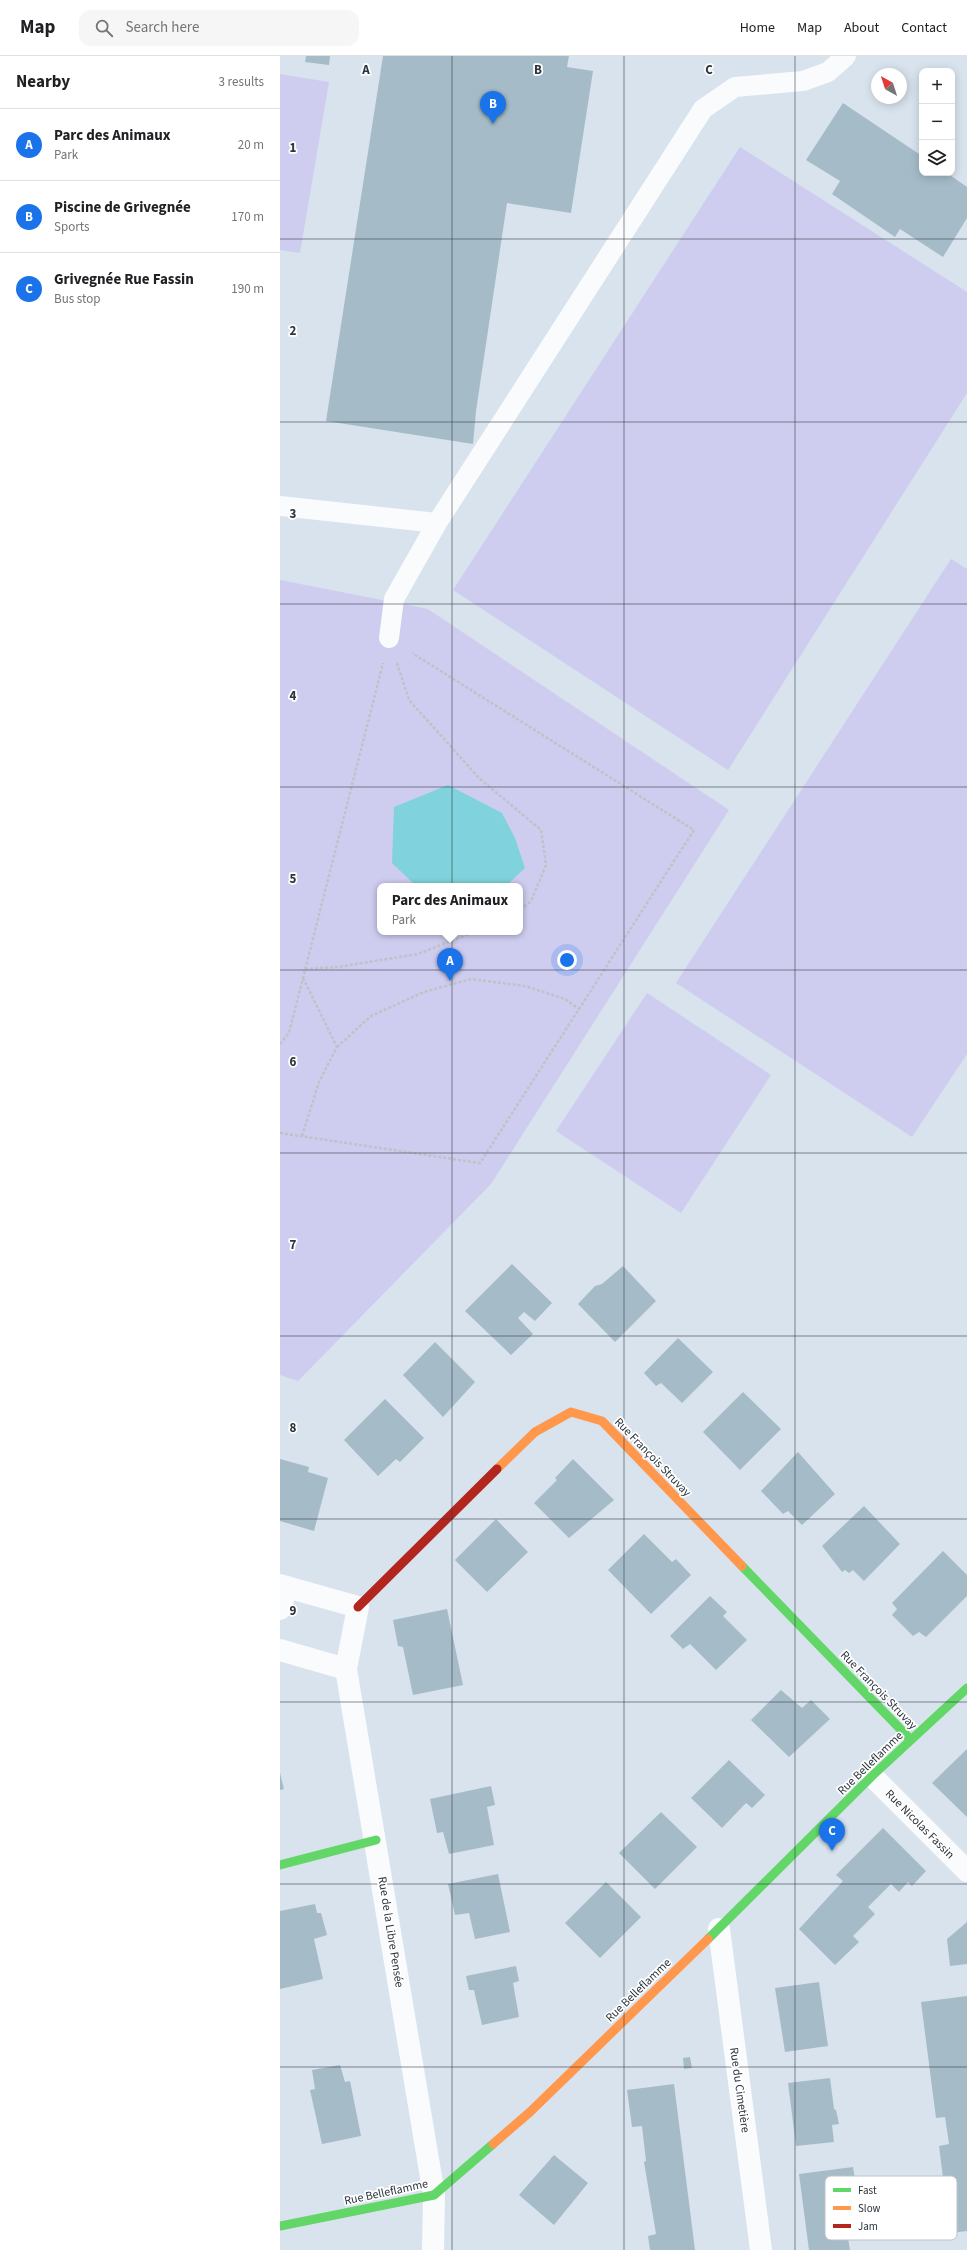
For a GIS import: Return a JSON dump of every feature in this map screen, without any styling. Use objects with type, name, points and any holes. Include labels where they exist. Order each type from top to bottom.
[{"type":"street","name":"Rue François Struvay","points":[[358,1607],[535,1432],[571,1412],[602,1421],[911,1740]]},
{"type":"street","points":[[280,1609],[284,1586],[358,1607],[346,1669],[280,1650]]},
{"type":"street","name":"Rue de la Libre Pensée","points":[[346,1669],[376,1840],[434,2195],[433,2250]]},
{"type":"street","name":"Rue Belleflamme","points":[[280,2226],[434,2195],[530,2112],[719,1929],[872,1776],[967,1688]]},
{"type":"street","name":"Rue Nicolas Fassin","points":[[872,1776],[967,1871]]},
{"type":"street","points":[[280,1865],[376,1840]]},
{"type":"street","name":"Rue du Cimetière","points":[[719,1929],[761,2250]]},
{"type":"lane","points":[[389,638],[394,599],[437,523],[703,108],[735,87],[803,81],[828,72],[846,56]]},
{"type":"lane","points":[[280,506],[437,523]]},
{"type":"path","points":[[389,638],[409,700],[479,778],[542,830],[546,865],[531,901],[523,908]]},
{"type":"path","points":[[280,1044],[289,1033],[389,638]]},
{"type":"path","points":[[280,1133],[480,1163],[694,830],[389,638]]},
{"type":"path","points":[[305,969],[338,967],[418,954],[466,935]]},
{"type":"path","points":[[303,978],[337,1047]]},
{"type":"path","points":[[302,1136],[319,1082],[337,1047],[371,1016],[424,992],[471,979],[525,986],[565,999],[579,1009]]},
{"type":"shaded area","points":[[280,74],[329,82],[300,253],[280,250]]},
{"type":"shaded area","points":[[740,147],[967,292],[967,393],[728,770],[453,590]]},
{"type":"shaded area","points":[[951,559],[967,569],[967,1054],[912,1137],[676,983]]},
{"type":"shaded area","points":[[280,580],[428,609],[729,810],[491,1184],[298,1381],[280,1375]]},
{"type":"shaded area","points":[[448,785],[502,813],[515,838],[525,868],[509,883],[413,883],[392,863],[394,807]]},
{"type":"shaded area","points":[[647,993],[771,1075],[681,1213],[556,1131]]},
{"type":"building","points":[[306,56],[330,56],[329,65],[305,62]]},
{"type":"building","points":[[383,56],[569,56],[567,67],[593,71],[571,213],[507,203],[476,411],[473,444],[326,421]]},
{"type":"building","points":[[843,103],[919,154],[919,176],[951,176],[967,187],[967,218],[943,257],[900,229],[895,237],[832,194],[840,181],[806,160]]},
{"type":"building","points":[[512,1264],[552,1303],[535,1321],[524,1312],[518,1318],[533,1334],[511,1355],[465,1311]]},
{"type":"building","points":[[623,1266],[656,1301],[615,1342],[578,1304],[595,1286],[602,1284]]},
{"type":"building","points":[[678,1338],[713,1372],[682,1403],[661,1383],[656,1386],[644,1373]]},
{"type":"building","points":[[435,1342],[475,1382],[443,1417],[403,1375]]},
{"type":"building","points":[[743,1392],[781,1429],[740,1470],[703,1432]]},
{"type":"building","points":[[385,1399],[424,1438],[400,1462],[396,1459],[378,1476],[344,1440]]},
{"type":"building","points":[[798,1452],[835,1494],[802,1525],[788,1511],[783,1514],[761,1491]]},
{"type":"building","points":[[280,1459],[309,1467],[308,1472],[328,1478],[314,1531],[280,1521]]},
{"type":"building","points":[[573,1459],[614,1500],[569,1538],[534,1503],[557,1480],[555,1478]]},
{"type":"building","points":[[864,1506],[900,1544],[864,1581],[853,1570],[849,1573],[845,1570],[842,1572],[822,1546]]},
{"type":"building","points":[[496,1519],[528,1552],[487,1592],[455,1560]]},
{"type":"building","points":[[644,1534],[672,1562],[676,1559],[691,1575],[651,1614],[608,1570]]},
{"type":"building","points":[[943,1551],[967,1575],[967,1596],[926,1637],[919,1632],[913,1636],[892,1615],[897,1609],[892,1603]]},
{"type":"building","points":[[710,1596],[727,1612],[723,1616],[747,1640],[716,1670],[690,1644],[683,1649],[670,1636]]},
{"type":"building","points":[[447,1609],[463,1685],[413,1695],[403,1647],[398,1646],[393,1620]]},
{"type":"building","points":[[781,1690],[802,1708],[811,1700],[830,1719],[789,1757],[751,1720]]},
{"type":"building","points":[[967,1749],[967,1817],[932,1783]]},
{"type":"building","points":[[729,1760],[765,1795],[752,1808],[746,1803],[722,1828],[691,1798]]},
{"type":"building","points":[[280,1773],[284,1789],[280,1790]]},
{"type":"building","points":[[491,1786],[495,1805],[487,1807],[494,1845],[449,1854],[443,1832],[437,1833],[430,1799]]},
{"type":"building","points":[[661,1812],[697,1847],[655,1889],[619,1853]]},
{"type":"building","points":[[883,1828],[926,1871],[912,1886],[908,1882],[899,1892],[891,1884],[868,1907],[875,1914],[853,1936],[859,1942],[835,1965],[799,1929],[843,1881],[836,1875]]},
{"type":"building","points":[[498,1874],[510,1932],[475,1939],[469,1913],[455,1915],[448,1884]]},
{"type":"building","points":[[606,1882],[641,1917],[600,1958],[565,1923]]},
{"type":"building","points":[[315,1904],[317,1913],[321,1913],[327,1935],[314,1939],[323,1979],[280,1989],[280,1911]]},
{"type":"building","points":[[967,1922],[967,1964],[950,1966],[947,1939]]},
{"type":"building","points":[[516,1966],[519,1981],[513,1983],[519,2017],[482,2025],[474,1990],[469,1990],[466,1976]]},
{"type":"building","points":[[819,1982],[828,2046],[785,2052],[775,1988]]},
{"type":"building","points":[[967,1996],[967,2231],[957,2232],[957,2176],[943,2176],[939,2146],[949,2144],[945,2117],[936,2118],[921,2002]]},
{"type":"building","points":[[690,2057],[692,2068],[684,2069],[683,2058]]},
{"type":"building","points":[[340,2065],[345,2082],[350,2081],[361,2136],[322,2144],[310,2090],[315,2089],[312,2070]]},
{"type":"building","points":[[830,2078],[834,2109],[836,2110],[839,2124],[832,2125],[834,2142],[796,2146],[788,2083]]},
{"type":"building","points":[[674,2084],[695,2250],[650,2250],[648,2236],[656,2234],[644,2162],[646,2161],[642,2126],[632,2127],[627,2090]]},
{"type":"building","points":[[554,2155],[588,2183],[554,2225],[519,2195]]},
{"type":"building","points":[[853,2167],[854,2176],[825,2176],[825,2240],[848,2240],[850,2250],[809,2250],[799,2174]]},
{"type":"traffic: fast","points":[[742,1566],[911,1740]]},
{"type":"traffic: fast","points":[[708,1939],[872,1776],[967,1688]]},
{"type":"traffic: fast","points":[[280,1865],[376,1840]]},
{"type":"traffic: fast","points":[[280,2226],[434,2195],[493,2144]]},
{"type":"traffic: slow","points":[[497,1469],[535,1432],[571,1412],[602,1421],[742,1566]]},
{"type":"traffic: slow","points":[[493,2144],[530,2112],[708,1939]]},
{"type":"traffic: jam","points":[[358,1607],[497,1469]]},
{"type":"place","name":"Piscine de Grivegnée","points":[[493,124]]},
{"type":"place","name":"Parc des Animaux","points":[[450,981]]},
{"type":"place","name":"Grivegnée Rue Fassin","points":[[832,1851]]}]
